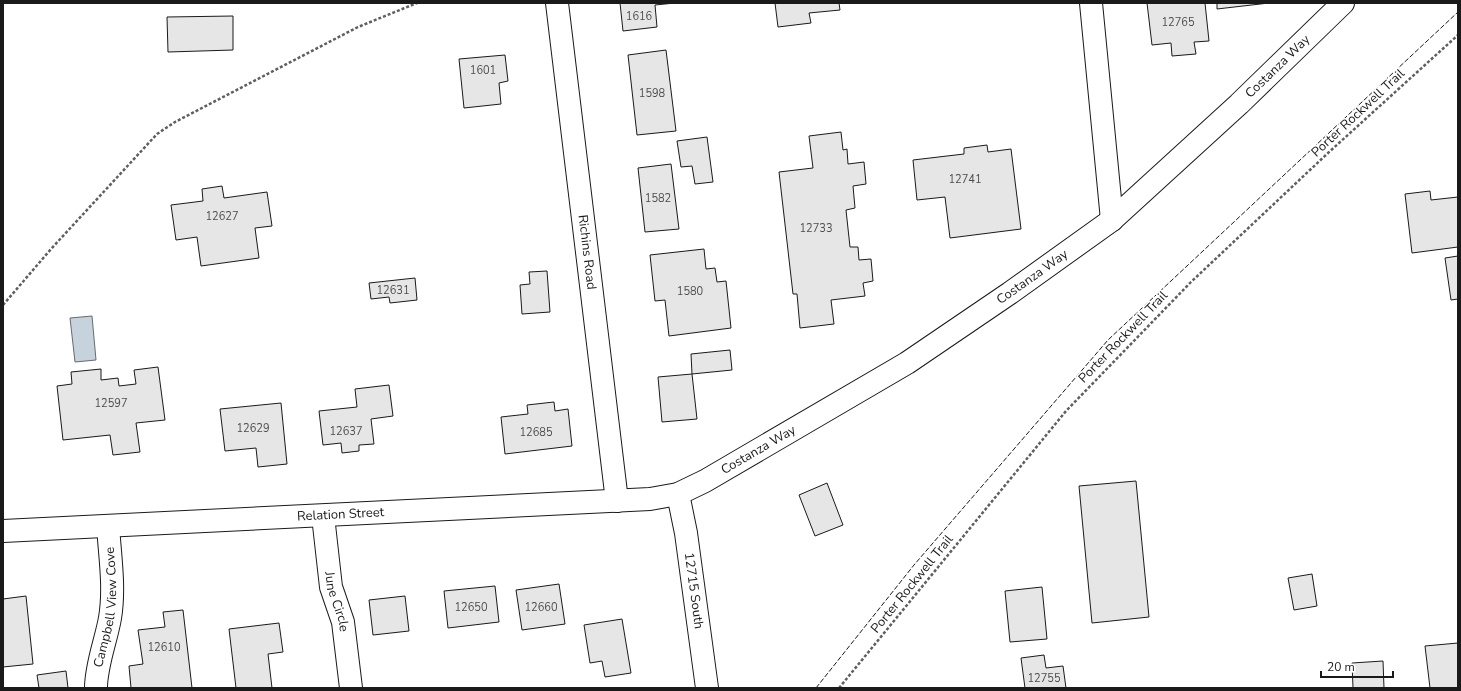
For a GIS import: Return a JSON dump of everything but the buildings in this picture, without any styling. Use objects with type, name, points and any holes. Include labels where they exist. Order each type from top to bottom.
[{"type":"street","name":"Richins Road","points":[[557,3],[617,501]]},
{"type":"street","points":[[1091,3],[1112,220]]},
{"type":"street","name":"Costanza Way","points":[[678,494],[705,481],[907,363],[1004,297],[1112,220],[1239,104],[1343,3]]},
{"type":"street","name":"Relation Street","points":[[3,531],[617,501],[650,499],[678,494]]},
{"type":"street","name":"12715 South","points":[[678,494],[686,533],[707,688]]},
{"type":"street","name":"June Circle","points":[[323,516],[331,588],[343,622],[351,688]]},
{"type":"street","name":"Campbell View Cove","points":[[96,688],[110,619],[112,596],[108,526]]},
{"type":"path","points":[[3,305],[51,249],[158,134],[175,122],[358,27],[417,3]]},
{"type":"path","name":"Porter Rockwell Trail","points":[[839,688],[1066,411],[1191,282],[1328,153],[1458,35]]},
{"type":"shaded area","points":[[92,316],[96,360],[75,362],[70,318]]},
{"type":"fence","points":[[816,688],[914,565],[1108,340],[1458,12]]}]
